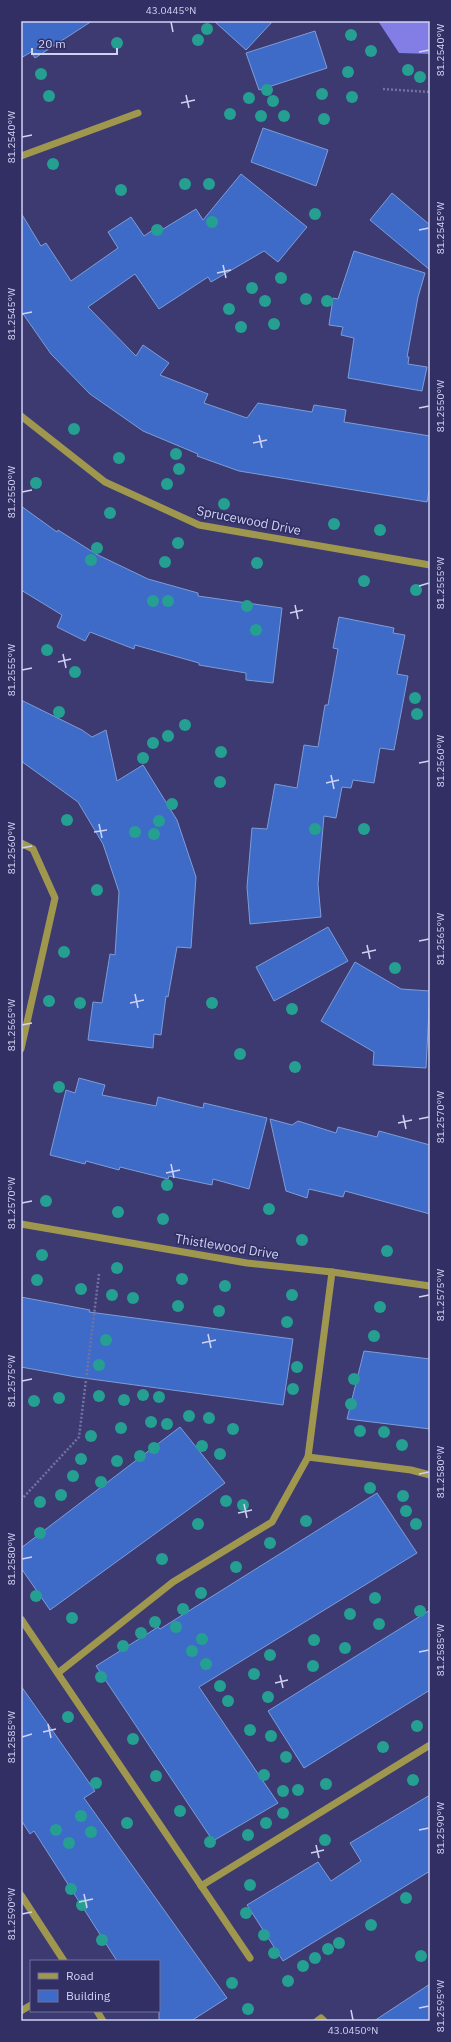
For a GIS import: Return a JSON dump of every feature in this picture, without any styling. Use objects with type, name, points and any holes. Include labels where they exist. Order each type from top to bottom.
[{"type":"street","points":[[21,156],[138,113]]},
{"type":"street","name":"Sprucewood Drive","points":[[21,416],[105,482],[199,525],[430,565]]},
{"type":"street","points":[[21,843],[33,849],[55,898],[21,1049]]},
{"type":"street","name":"Thistlewood Drive","points":[[21,1224],[247,1263],[332,1272],[430,1286]]},
{"type":"street","points":[[58,1673],[173,1582],[272,1522],[308,1457],[332,1272]]},
{"type":"street","points":[[308,1457],[411,1470],[430,1475]]},
{"type":"street","points":[[21,1619],[250,1958]]},
{"type":"street","points":[[201,1886],[430,1745]]},
{"type":"street","points":[[21,1895],[63,1960]]},
{"type":"street","points":[[21,2011],[30,2006]]},
{"type":"street","points":[[98,2012],[103,2021]]},
{"type":"street","points":[[317,2021],[322,2018],[324,2021]]},
{"type":"path","points":[[383,89],[430,92]]},
{"type":"path","points":[[21,1500],[79,1437],[99,1274]]},
{"type":"shaded area","points":[[378,21],[430,21],[430,54],[399,53]]},
{"type":"building","points":[[21,21],[92,21],[35,58],[31,52],[21,58]]},
{"type":"building","points":[[214,21],[273,21],[246,50]]},
{"type":"building","points":[[315,31],[327,68],[259,90],[246,53]]},
{"type":"building","points":[[263,128],[328,150],[316,186],[251,162]]},
{"type":"building","points":[[241,174],[307,227],[278,262],[264,251],[211,282],[208,277],[159,309],[135,274],[88,307],[136,356],[143,345],[169,363],[160,375],[208,394],[204,403],[247,418],[258,403],[312,412],[314,405],[346,410],[344,422],[430,436],[430,485],[427,502],[239,471],[197,456],[198,454],[143,431],[90,394],[51,354],[21,311],[21,213],[41,246],[46,243],[71,281],[118,248],[108,232],[131,217],[144,236],[160,225],[163,229],[196,209],[203,220]]},
{"type":"building","points":[[392,193],[430,225],[430,270],[370,220]]},
{"type":"building","points":[[354,251],[425,273],[418,297],[407,357],[409,357],[408,364],[427,367],[422,391],[348,378],[354,338],[341,335],[343,327],[329,325],[333,298],[338,299]]},
{"type":"building","points":[[21,506],[57,532],[58,530],[96,554],[148,579],[198,593],[198,596],[282,608],[273,683],[246,680],[246,673],[199,665],[199,663],[135,645],[134,649],[90,632],[85,641],[57,627],[62,615],[21,590]]},
{"type":"building","points":[[339,617],[394,628],[393,633],[405,635],[397,674],[408,676],[394,750],[380,748],[374,783],[353,780],[351,788],[342,787],[336,818],[324,816],[318,884],[321,917],[250,924],[247,887],[252,828],[267,829],[275,784],[297,788],[304,745],[318,747],[325,705],[328,705],[338,649],[333,648]]},
{"type":"building","points":[[21,700],[82,730],[92,737],[106,730],[117,781],[143,765],[177,820],[196,877],[191,948],[177,947],[168,997],[166,996],[161,1035],[154,1034],[153,1048],[88,1040],[93,1002],[102,1003],[110,954],[115,955],[119,892],[103,844],[78,802],[21,761]]},
{"type":"building","points":[[328,927],[348,961],[274,1001],[256,967]]},
{"type":"building","points":[[355,962],[401,989],[430,991],[426,1068],[373,1065],[374,1052],[321,1021]]},
{"type":"building","points":[[79,1078],[105,1085],[102,1095],[156,1106],[158,1097],[203,1108],[204,1103],[267,1118],[249,1189],[213,1179],[212,1185],[169,1176],[168,1179],[120,1167],[119,1170],[86,1161],[85,1164],[50,1155],[66,1090],[75,1093]]},
{"type":"building","points":[[270,1119],[292,1125],[298,1121],[336,1133],[338,1127],[377,1137],[379,1131],[430,1145],[430,1214],[345,1191],[343,1197],[309,1189],[307,1198],[286,1191]]},
{"type":"building","points":[[21,1297],[90,1310],[89,1312],[293,1339],[283,1405],[76,1377],[21,1367]]},
{"type":"building","points":[[364,1351],[430,1359],[430,1429],[347,1419]]},
{"type":"building","points":[[180,1427],[225,1483],[50,1610],[21,1568],[21,1548]]},
{"type":"building","points":[[377,1493],[417,1553],[199,1687],[278,1803],[213,1841],[96,1666],[158,1627],[160,1629]]},
{"type":"building","points":[[430,1610],[430,1690],[304,1768],[268,1711]]},
{"type":"building","points":[[21,1686],[95,1791],[84,1798],[227,1998],[191,2021],[159,2021],[160,1960],[116,1960],[34,1831],[30,1834],[21,1820]]},
{"type":"building","points":[[430,1795],[430,1871],[283,1961],[247,1905],[318,1862],[331,1881],[361,1861],[350,1843]]},
{"type":"building","points":[[430,1984],[430,2021],[374,2021]]}]
